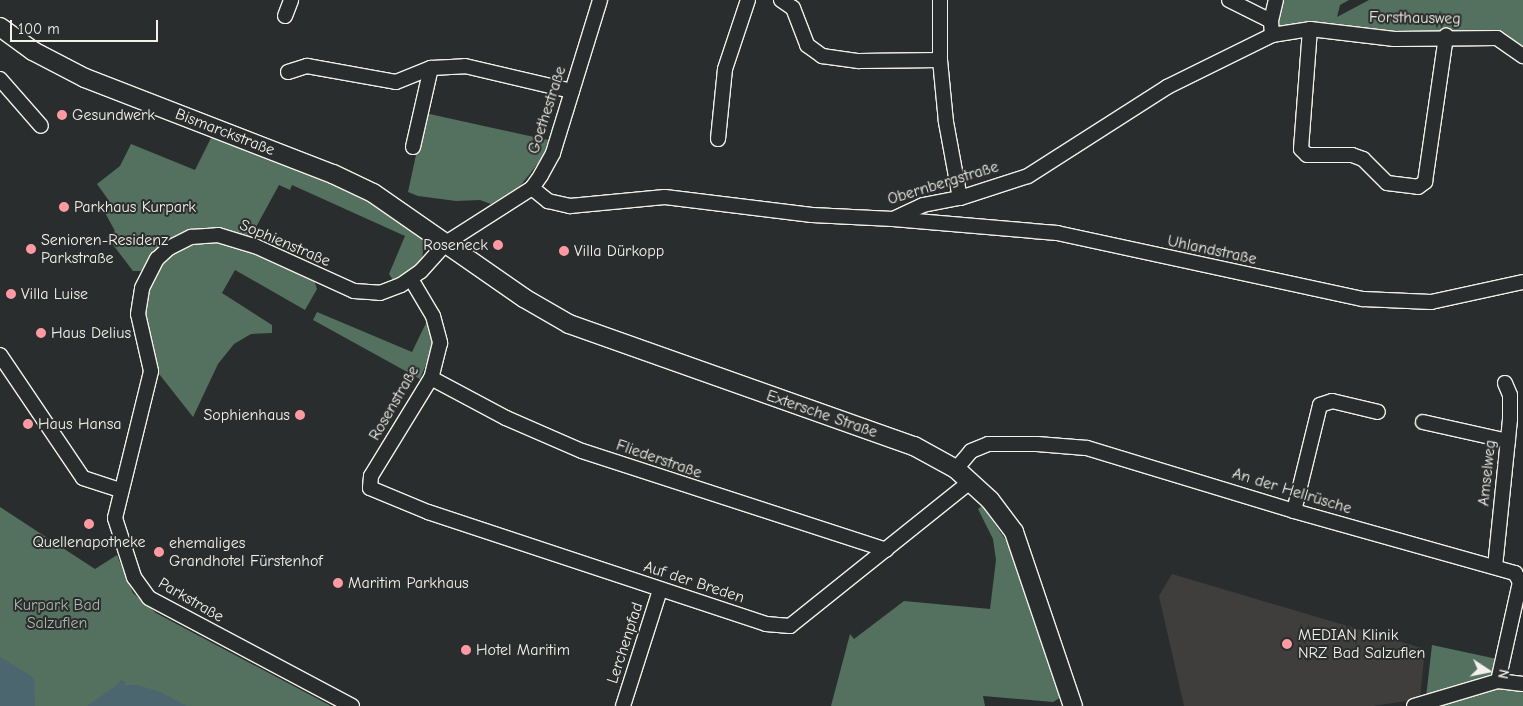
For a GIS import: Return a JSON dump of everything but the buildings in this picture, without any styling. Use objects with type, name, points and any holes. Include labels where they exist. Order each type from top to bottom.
[{"type":"main road","name":"Bismarckstraße","points":[[0,27],[47,59],[85,78],[333,174],[399,208],[446,243]]},
{"type":"main road","name":"Extersche Straße","points":[[446,243],[569,324],[914,446],[956,469],[990,500],[1014,532],[1073,706]]},
{"type":"street","points":[[285,16],[291,0]]},
{"type":"street","name":"Goethestraße","points":[[446,243],[532,188],[553,153],[600,0]]},
{"type":"street","points":[[718,139],[725,69],[748,0]]},
{"type":"street","points":[[781,0],[797,4],[807,45],[822,56],[859,61],[940,60]]},
{"type":"street","points":[[940,0],[940,60],[946,122],[960,198]]},
{"type":"street","points":[[1229,0],[1271,28],[1276,0]]},
{"type":"street","name":"Forsthausweg","points":[[1271,28],[1310,29],[1394,39],[1446,36],[1497,38],[1523,56]]},
{"type":"street","name":"Obernbergstraße","points":[[532,188],[548,201],[570,206],[665,197],[812,215],[892,219],[923,205],[960,198],[1028,176],[1167,87],[1271,28]]},
{"type":"street","points":[[1310,29],[1301,149],[1307,155],[1352,155],[1363,160],[1387,183],[1418,187],[1424,182],[1446,36]]},
{"type":"street","points":[[288,72],[307,66],[396,82],[431,68],[464,66],[572,92]]},
{"type":"street","points":[[413,147],[431,68]]},
{"type":"street","points":[[0,79],[41,126]]},
{"type":"street","name":"Uhlandstraße","points":[[892,219],[1057,233],[1363,298],[1431,302],[1523,282]]},
{"type":"street","name":"Sophienstraße","points":[[121,490],[151,371],[138,314],[142,288],[157,259],[169,248],[191,237],[218,235],[255,246],[354,291],[380,292],[410,279],[446,243]]},
{"type":"street","name":"Rosenstraße","points":[[370,488],[371,476],[431,378],[440,343],[438,329],[430,310],[410,279]]},
{"type":"street","points":[[0,355],[83,478],[121,490]]},
{"type":"street","name":"Fliederstraße","points":[[431,378],[506,418],[582,451],[886,550]]},
{"type":"street","name":"Amselweg","points":[[1495,567],[1508,441],[1510,395],[1505,383]]},
{"type":"street","points":[[1294,511],[1320,405],[1332,401],[1378,412]]},
{"type":"street","points":[[1423,422],[1508,441]]},
{"type":"street","name":"An der Hellrüsche","points":[[956,469],[971,451],[988,444],[1037,444],[1087,448],[1294,511],[1515,573],[1520,582],[1498,681]]},
{"type":"street","name":"Auf der Breden","points":[[370,488],[428,512],[660,590],[766,624],[790,626],[971,481]]},
{"type":"street","name":"Parkstraße","points":[[121,490],[115,518],[116,531],[144,594],[352,706]]},
{"type":"street","name":"Lerchenpfad","points":[[623,706],[660,590]]},
{"type":"street","points":[[1414,706],[1498,681],[1523,684]]},
{"type":"shaded area","name":"MEDIAN Klinik NRZ Bad Salzuflen","points":[[1172,574],[1425,649],[1420,699],[1373,706],[1184,706],[1159,596]]},
{"type":"green space","points":[[1280,0],[1349,0],[1340,5],[1337,17],[1369,0],[1523,0],[1523,53],[1499,36],[1395,34],[1308,25],[1274,27]]},
{"type":"green space","points":[[425,113],[548,140],[544,156],[520,186],[491,204],[480,200],[456,201],[418,196],[408,192]]},
{"type":"green space","points":[[214,132],[380,205],[424,240],[422,261],[415,269],[393,280],[389,274],[405,236],[292,185],[290,190],[279,185],[250,238],[210,228],[186,233],[150,259],[141,271],[133,271],[107,237],[115,231],[104,211],[112,205],[97,184],[120,166],[131,144],[195,170]]},
{"type":"green space","points":[[207,241],[244,249],[314,280],[317,289],[305,310],[235,270],[222,293],[272,325],[272,333],[251,334],[234,344],[218,364],[193,417],[156,370],[153,345],[144,309],[155,271],[166,259],[178,250]]},
{"type":"green space","points":[[317,312],[412,352],[428,319],[433,347],[420,379],[313,320]]},
{"type":"green space","points":[[982,506],[1008,543],[1063,696],[1053,702],[983,696],[985,706],[831,706],[850,634],[854,639],[904,601],[990,609],[996,560],[993,539],[978,509]]},
{"type":"green space","name":"Kurpark Bad Salzuflen","points":[[0,507],[95,569],[117,555],[133,593],[156,613],[331,706],[0,706]]},
{"type":"green space","points":[[1432,645],[1497,659],[1491,689],[1523,688],[1523,706],[1425,706]]},
{"type":"water","points":[[0,657],[34,678],[35,706],[0,706]]},
{"type":"water","points":[[121,680],[126,682],[124,685],[138,685],[160,692],[187,706],[87,706],[117,685]]},
{"type":"place","name":"Gesundwerk","points":[[62,115]]},
{"type":"place","name":"Parkhaus Kurpark","points":[[64,207]]},
{"type":"place","name":"Roseneck","points":[[498,245]]},
{"type":"place","name":"Senioren-Residenz Parkstraße","points":[[31,249]]},
{"type":"place","name":"Villa Dürkopp","points":[[564,251]]},
{"type":"place","name":"Villa Luise","points":[[11,294]]},
{"type":"place","name":"Haus Delius","points":[[41,333]]},
{"type":"place","name":"Sophienhaus","points":[[300,415]]},
{"type":"place","name":"Haus Hansa","points":[[28,424]]},
{"type":"place","name":"Quellenapotheke","points":[[89,524]]},
{"type":"place","name":"ehemaliges Grandhotel Fürstenhof","points":[[159,552]]},
{"type":"place","name":"Maritim Parkhaus","points":[[338,583]]},
{"type":"place","name":"MEDIAN Klinik NRZ Bad Salzuflen","points":[[1287,644]]},
{"type":"place","name":"Hotel Maritim","points":[[466,650]]}]
